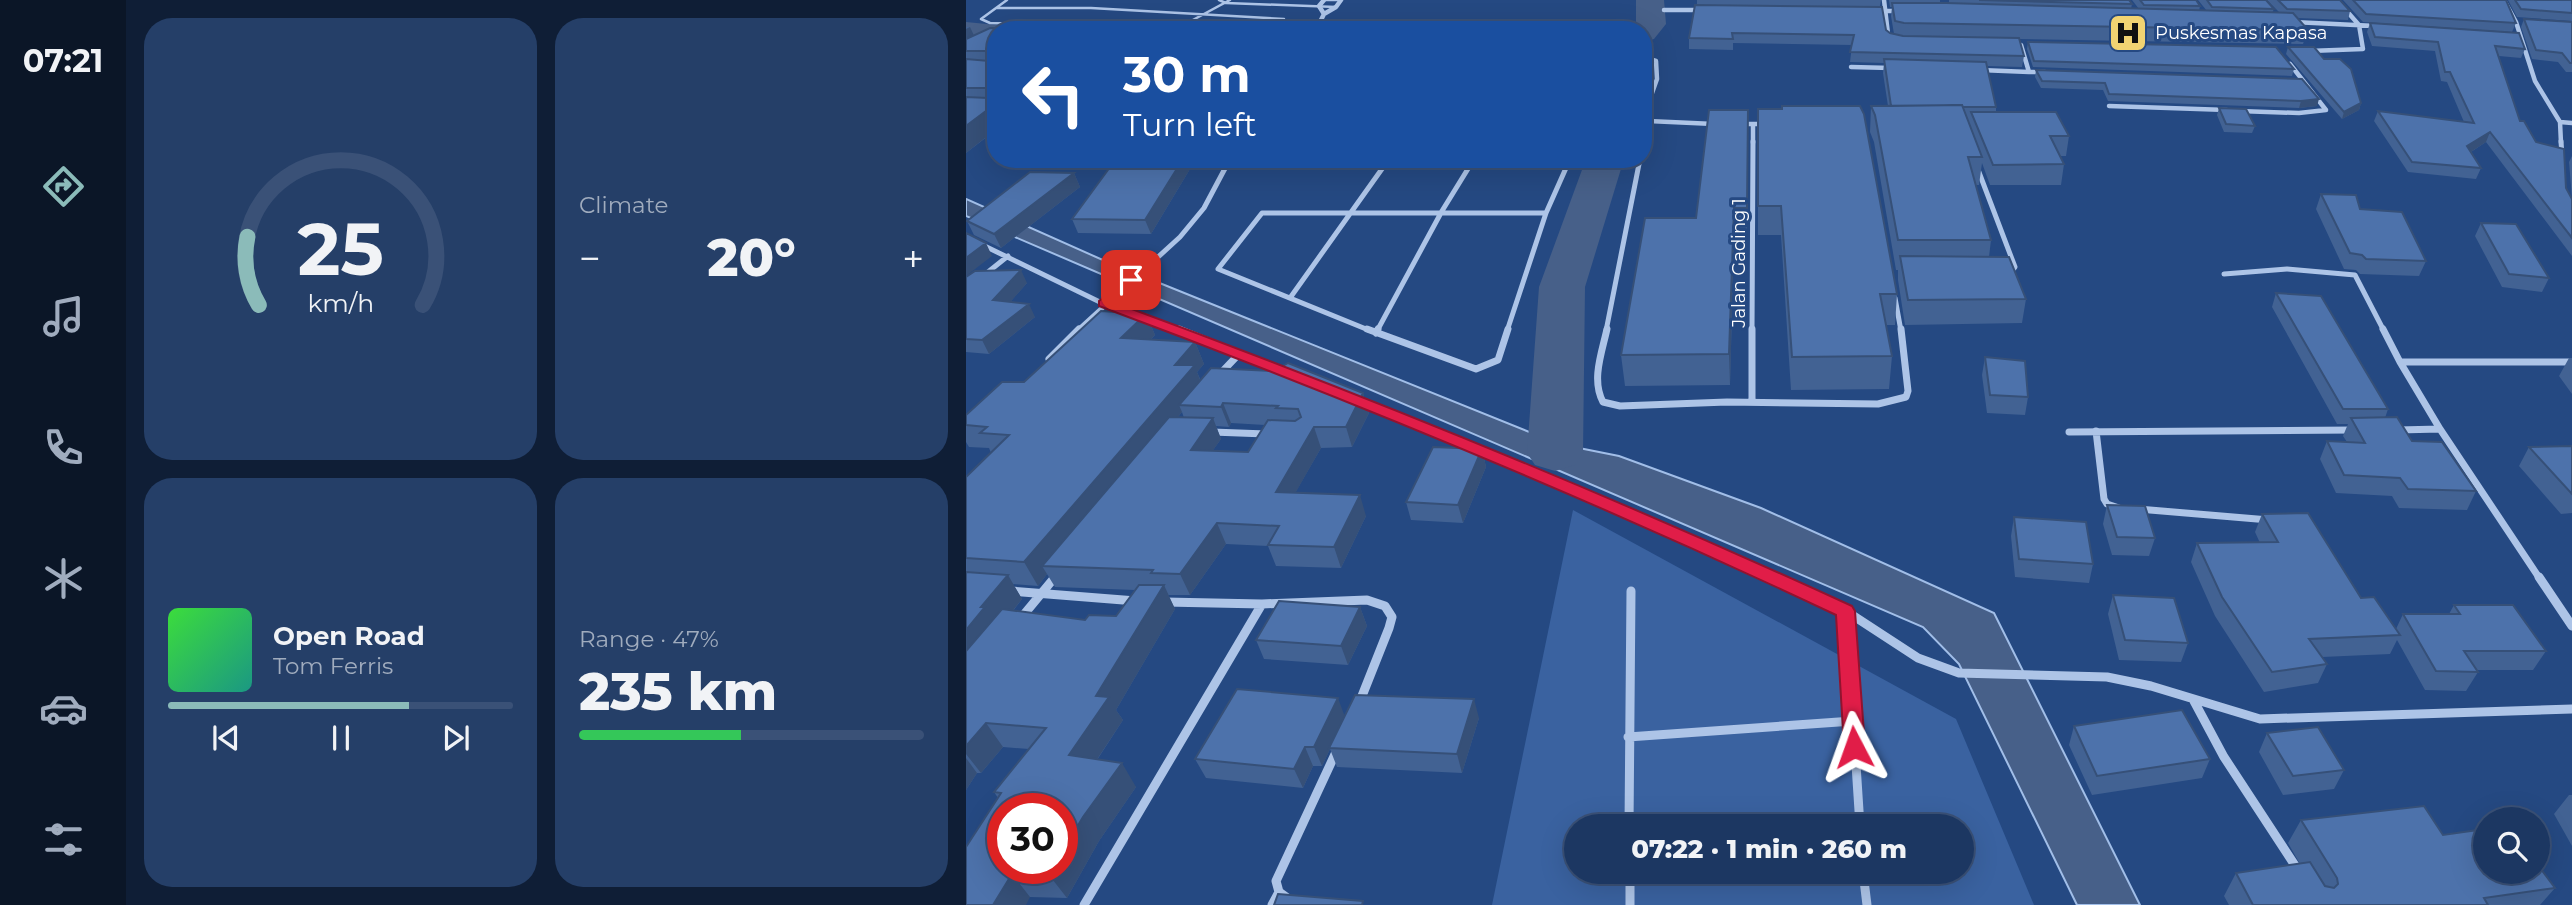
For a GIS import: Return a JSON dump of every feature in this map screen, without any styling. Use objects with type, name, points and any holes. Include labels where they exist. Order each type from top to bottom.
[{"type":"street","points":[[1324,0],[1319,6],[1324,13]]},
{"type":"street","points":[[1321,21],[1324,13],[1336,7],[1341,0]]},
{"type":"street","points":[[1884,0],[1890,39],[1902,42]]},
{"type":"street","points":[[2305,51],[2364,48],[2359,25],[2337,0]]},
{"type":"street","points":[[2504,0],[2516,22],[2535,81],[2560,122],[2563,165]]},
{"type":"street","points":[[1664,10],[1704,10]]},
{"type":"street","points":[[1872,11],[1910,12]]},
{"type":"street","points":[[2282,22],[2385,27]]},
{"type":"street","points":[[2508,37],[2520,37]]},
{"type":"street","points":[[2008,45],[2032,46]]},
{"type":"street","points":[[2021,45],[2029,72]]},
{"type":"street","points":[[1652,59],[1658,66],[1652,96]]},
{"type":"street","points":[[2109,106],[2299,113],[2326,110],[2287,61]]},
{"type":"street","points":[[1851,67],[1892,68]]},
{"type":"street","points":[[1974,70],[2056,73]]},
{"type":"street","points":[[2291,81],[2304,81]]},
{"type":"street","points":[[1652,121],[1716,124]]},
{"type":"street","points":[[2560,122],[2572,123]]},
{"type":"street","points":[[1728,124],[1774,124]]},
{"type":"street","name":"Jalan Gading 1","points":[[1752,402],[1753,124]]},
{"type":"street","points":[[1976,166],[2015,267],[2012,273],[2002,276]]},
{"type":"street","points":[[1046,362],[1104,304],[1180,237],[1204,208],[1225,168]]},
{"type":"street","points":[[1290,298],[1383,168]]},
{"type":"street","points":[[1376,333],[1468,168]]},
{"type":"street","points":[[1546,213],[1262,213],[1218,269],[1376,333],[1476,369],[1498,360],[1546,213],[1566,168]]},
{"type":"street","points":[[1638,168],[1597,379],[1598,393],[1603,402],[1620,406],[1752,402],[1878,404],[1901,400],[1909,391],[1904,345],[1892,286]]},
{"type":"street","points":[[966,237],[1104,304],[1298,378]]},
{"type":"street","points":[[976,281],[1008,256]]},
{"type":"street","points":[[2224,274],[2292,269],[2355,275],[2400,362],[2440,429],[2572,626]]},
{"type":"street","points":[[1213,383],[1239,354]]},
{"type":"street","points":[[2400,362],[2572,362]]},
{"type":"street","points":[[1349,398],[1689,538],[1846,611],[1917,658],[1959,673],[2107,677],[2151,686],[2260,719],[2572,709]]},
{"type":"street","points":[[2385,430],[2440,429]]},
{"type":"street","points":[[2069,432],[2358,430]]},
{"type":"street","points":[[2096,431],[2107,504],[2115,508],[2283,521]]},
{"type":"street","points":[[1199,432],[1276,434]]},
{"type":"street","points":[[1016,624],[1059,572]]},
{"type":"street","points":[[1004,590],[1162,602],[1262,604],[1367,600],[1385,606],[1392,617],[1384,650],[1354,713]]},
{"type":"street","points":[[1629,814],[1631,591]]},
{"type":"street","points":[[1084,905],[1262,604]]},
{"type":"street","points":[[1846,611],[1859,814]]},
{"type":"street","points":[[2194,701],[2224,757],[2306,884]]},
{"type":"street","points":[[1628,737],[1853,721]]},
{"type":"street","points":[[1301,902],[1291,900],[1279,892],[1276,881],[1343,738]]},
{"type":"street","points":[[1630,884],[1630,905]]},
{"type":"street","points":[[1864,884],[1867,905]]},
{"type":"street","points":[[1272,905],[1279,892]]},
{"type":"lane","points":[[987,22],[981,19],[1007,0]]},
{"type":"lane","points":[[1219,0],[1336,7]]},
{"type":"lane","points":[[1324,0],[1341,0]]},
{"type":"lane","points":[[1193,21],[1228,1]]},
{"type":"lane","points":[[997,8],[1091,8],[1210,13],[1284,21]]},
{"type":"shaded area","points":[[966,199],[1105,261],[1559,444],[1619,456],[1761,508],[1994,613],[2140,905],[2077,905],[1959,664],[1923,627],[966,216]]},
{"type":"shaded area","points":[[1573,510],[1956,719],[2034,905],[1492,905]]},
{"type":"building","points":[[1979,0],[2129,0],[2132,4]]},
{"type":"building","points":[[2140,0],[2196,0],[2200,6],[2144,5]]},
{"type":"building","points":[[2207,0],[2266,0],[2274,9],[2212,7]]},
{"type":"building","points":[[2278,0],[2340,0],[2350,11],[2287,9]]},
{"type":"building","points":[[2353,0],[2506,0],[2516,23],[2366,14]]},
{"type":"building","points":[[2515,0],[2572,0],[2572,13],[2521,9]]},
{"type":"building","points":[[1892,3],[2293,13],[2308,30],[1904,23],[1895,21]]},
{"type":"building","points":[[1695,5],[1882,7],[1886,30],[1890,33],[1903,36],[2019,38],[2024,56],[1850,52],[1854,35],[1732,33],[1733,39],[1689,38]]},
{"type":"building","points":[[2524,19],[2572,22],[2572,63],[2562,53],[2536,50]]},
{"type":"building","points":[[2370,23],[2519,33],[2525,49],[2495,46],[2520,121],[2524,121],[2536,142],[2564,149],[2566,188],[2572,199],[2572,238],[2490,132],[2467,146],[2481,168],[2412,162],[2378,111],[2474,123],[2450,72],[2445,72],[2438,42],[2375,37]]},
{"type":"building","points":[[987,29],[987,51],[966,51],[966,39]]},
{"type":"building","points":[[2028,42],[2276,47],[2294,69],[2034,61]]},
{"type":"building","points":[[2288,47],[2314,47],[2324,59],[2340,59],[2351,69],[2361,103],[2344,112]]},
{"type":"building","points":[[966,59],[987,61],[987,88],[966,88]]},
{"type":"building","points":[[1884,59],[1986,62],[1996,107],[1891,106]]},
{"type":"building","points":[[2036,70],[2302,79],[2319,99],[2301,101],[2109,94],[2105,83],[2042,81]]},
{"type":"building","points":[[966,97],[987,98],[987,111],[966,126]]},
{"type":"building","points":[[1962,105],[1982,157],[1968,157],[1991,240],[1898,240],[1875,115],[1871,106]]},
{"type":"building","points":[[1782,106],[1860,106],[1864,114],[1897,294],[1880,294],[1892,356],[1792,357],[1781,206],[1758,206],[1758,109],[1782,109]]},
{"type":"building","points":[[2219,108],[2246,109],[2255,126],[2226,124]]},
{"type":"building","points":[[1709,110],[1748,110],[1747,208],[1734,208],[1729,354],[1621,355],[1645,218],[1696,218]]},
{"type":"building","points":[[1971,112],[2056,112],[2069,136],[2050,136],[2064,164],[1993,165]]},
{"type":"building","points":[[1109,168],[1177,168],[1145,220],[1072,219]]},
{"type":"building","points":[[1030,172],[1074,173],[994,234],[967,221]]},
{"type":"building","points":[[2321,194],[2356,195],[2360,209],[2402,212],[2426,261],[2366,259],[2362,255],[2350,253]]},
{"type":"building","points":[[2481,223],[2516,224],[2549,278],[2509,274]]},
{"type":"building","points":[[966,233],[986,243],[966,258]]},
{"type":"building","points":[[1900,256],[2009,257],[2026,299],[1908,300]]},
{"type":"building","points":[[1021,270],[993,300],[1029,304],[982,340],[966,339],[966,277],[975,271]]},
{"type":"building","points":[[2276,293],[2321,296],[2388,409],[2343,409]]},
{"type":"building","points":[[1101,311],[1146,314],[1121,338],[1195,342],[1175,365],[1195,365],[1024,562],[966,558],[966,477],[1009,435],[980,433],[987,427],[966,425],[966,415],[1002,382],[1024,382]]},
{"type":"building","points":[[1985,357],[2025,361],[2028,397],[1990,395]]},
{"type":"building","points":[[1288,363],[1363,393],[1346,427],[1314,427],[1276,492],[1360,495],[1334,547],[1268,545],[1279,526],[1217,523],[1180,574],[1151,573],[1153,570],[1042,566],[1169,417],[1213,418],[1191,450],[1248,452],[1268,420],[1295,421],[1301,417],[1298,409],[1276,408],[1278,406],[1223,403],[1221,407],[1179,405],[1211,368],[1274,371]]},
{"type":"building","points":[[2397,417],[2412,441],[2442,442],[2476,491],[2408,489],[2400,478],[2344,475],[2327,441],[2365,443],[2351,418]]},
{"type":"building","points":[[2572,446],[2572,494],[2529,447]]},
{"type":"building","points":[[1433,447],[1482,449],[1458,505],[1406,502]]},
{"type":"building","points":[[2107,505],[2145,506],[2155,538],[2117,537]]},
{"type":"building","points":[[2308,513],[2361,598],[2374,597],[2400,635],[2309,639],[2327,664],[2272,672],[2222,597],[2197,543],[2278,542],[2262,514]]},
{"type":"building","points":[[2014,517],[2086,522],[2093,564],[2019,559]]},
{"type":"building","points":[[966,572],[1008,575],[966,630]]},
{"type":"building","points":[[1139,585],[1164,585],[1096,696],[1109,697],[1069,755],[1122,763],[1078,825],[1078,793],[994,792],[1046,728],[986,723],[966,746],[966,651],[1002,609],[1085,620],[1089,615],[1116,616]]},
{"type":"building","points":[[2113,595],[2174,598],[2188,643],[2125,640]]},
{"type":"building","points":[[1279,601],[1360,607],[1341,646],[1256,640]]},
{"type":"building","points":[[2454,605],[2513,605],[2546,651],[2464,651],[2478,672],[2436,671],[2403,614],[2460,614]]},
{"type":"building","points":[[1237,689],[1338,698],[1314,747],[1305,747],[1294,769],[1195,759]]},
{"type":"building","points":[[1355,695],[1474,699],[1457,754],[1329,748]]},
{"type":"building","points":[[2182,710],[2210,759],[2097,776],[2074,726]]},
{"type":"building","points":[[2318,727],[2344,770],[2293,776],[2267,733]]},
{"type":"building","points":[[2424,806],[2443,835],[2473,831],[2473,884],[2550,884],[2550,881],[2555,888],[2484,898],[2488,905],[2253,905],[2236,873],[2310,862],[2325,886],[2334,888],[2338,884],[2337,878],[2301,820]]},
{"type":"building","points":[[987,815],[987,884],[1006,884],[993,905],[966,905],[966,847]]},
{"type":"building","points":[[1278,894],[1363,901],[1362,905],[1274,905]]},
{"type":"waterway","points":[[1650,0],[1651,21]]},
{"type":"waterway","points":[[966,31],[987,32]]},
{"type":"waterway","points":[[1555,453],[1562,287],[1602,168]]},
{"type":"place","name":"Puskesmas Kapasa","points":[[2128,33]]},
{"type":"route","points":[[1131,280],[1104,304],[1158,321],[1552,480],[1689,538],[1846,611],[1854,747]]}]
